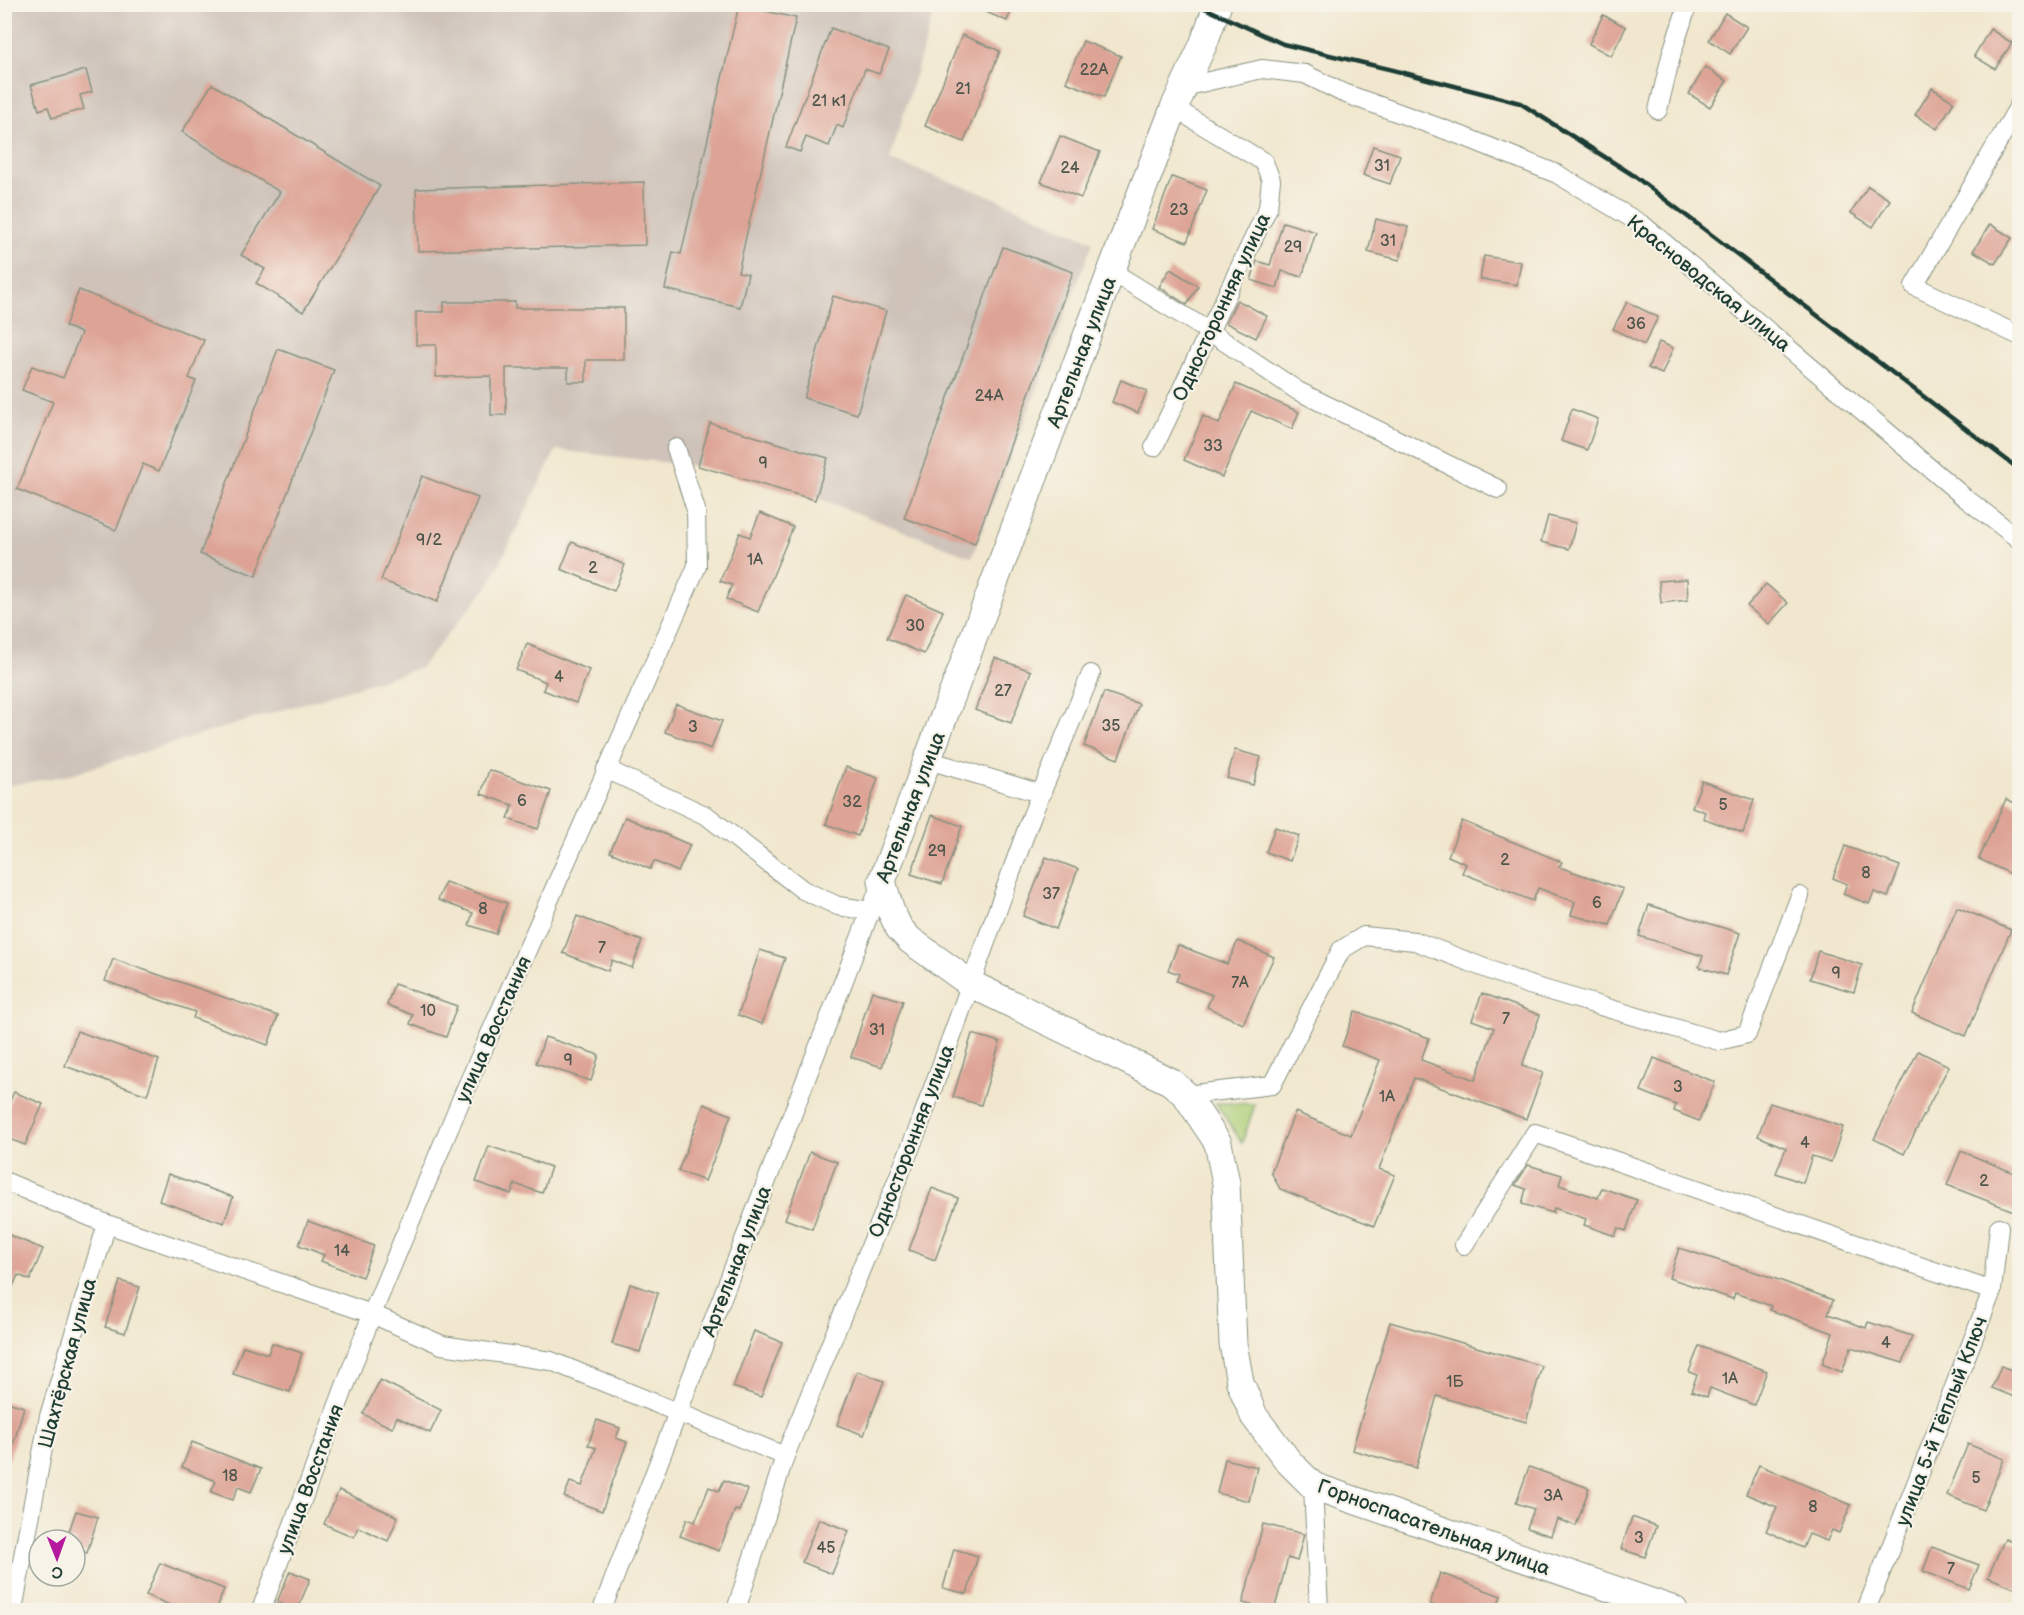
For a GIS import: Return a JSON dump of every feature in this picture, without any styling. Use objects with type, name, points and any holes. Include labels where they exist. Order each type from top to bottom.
[{"type":"main road","name":"Артельная улица","points":[[882,881],[1111,271],[1178,98],[1203,45],[1218,4]]},
{"type":"main road","name":"Горноспасательная улица","points":[[882,881],[890,909],[899,928],[910,940],[971,984],[1171,1082],[1186,1095],[1218,1143],[1226,1183],[1233,1344],[1240,1382],[1254,1416],[1289,1462],[1313,1486],[1674,1611]]},
{"type":"street","points":[[1658,110],[1672,52],[1688,4]]},
{"type":"street","name":"Красноводская улица","points":[[1178,98],[1262,69],[1305,74],[1341,92],[1465,136],[1557,174],[1643,225],[1964,497],[2019,540]]},
{"type":"street","name":"Односторонняя улица","points":[[1154,447],[1269,208],[1271,180],[1264,162],[1178,98]]},
{"type":"street","points":[[2019,104],[1914,286],[2019,336]]},
{"type":"street","points":[[1111,271],[1210,332],[1298,392],[1498,489]]},
{"type":"street","name":"улица Восстания","points":[[261,1611],[372,1314],[468,1084],[696,566],[696,510],[676,448]]},
{"type":"street","name":"Односторонняя улица","points":[[736,1611],[785,1455],[918,1129],[1032,815],[1091,674]]},
{"type":"street","points":[[928,760],[1042,794]]},
{"type":"street","points":[[606,768],[707,816],[803,890],[838,906],[871,911]]},
{"type":"street","name":"Артельная улица","points":[[602,1611],[882,881]]},
{"type":"street","points":[[1186,1095],[1272,1085],[1341,950],[1364,936],[1415,941],[1526,984],[1719,1041],[1747,1034],[1800,896]]},
{"type":"street","points":[[1464,1245],[1535,1133],[1992,1292]]},
{"type":"street","points":[[4,1181],[107,1224],[372,1314],[442,1345],[551,1361],[785,1455]]},
{"type":"street","name":"Шахтёрская улица","points":[[13,1611],[49,1416],[107,1224]]},
{"type":"street","name":"улица 5-й Тёплый Ключ","points":[[1866,1611],[1992,1292],[1999,1227]]},
{"type":"street","points":[[1313,1486],[1319,1611]]},
{"type":"shaded area","points":[[5,5],[936,5],[890,160],[990,196],[1093,242],[972,557],[749,472],[556,450],[489,585],[420,668],[65,776],[5,786]]},
{"type":"green space","points":[[1216,1103],[1255,1104],[1242,1143]]},
{"type":"building","points":[[967,4],[1014,4],[1007,21]]},
{"type":"building","points":[[739,5],[796,18],[738,272],[748,274],[740,307],[665,289],[673,252],[681,254]]},
{"type":"building","points":[[1725,13],[1747,27],[1730,54],[1709,40]]},
{"type":"building","points":[[1603,15],[1626,27],[1611,56],[1589,44]]},
{"type":"building","points":[[831,28],[889,50],[879,74],[865,69],[843,128],[837,125],[829,146],[806,137],[800,152],[786,147]]},
{"type":"building","points":[[1990,29],[2012,43],[1995,69],[1974,56]]},
{"type":"building","points":[[962,35],[1000,51],[964,142],[925,126]]},
{"type":"building","points":[[1083,41],[1121,56],[1104,97],[1066,82]]},
{"type":"building","points":[[1705,67],[1727,81],[1710,107],[1689,94]]},
{"type":"building","points":[[86,70],[92,92],[80,95],[84,109],[52,118],[48,107],[39,110],[31,85]]},
{"type":"building","points":[[212,84],[380,186],[303,312],[256,283],[265,269],[241,255],[280,192],[182,132]]},
{"type":"building","points":[[1932,88],[1954,102],[1937,129],[1915,115]]},
{"type":"building","points":[[1060,136],[1100,152],[1081,198],[1041,182]]},
{"type":"building","points":[[1373,146],[1400,155],[1390,184],[1363,175]]},
{"type":"building","points":[[1172,177],[1207,190],[1187,242],[1152,229]]},
{"type":"building","points":[[644,182],[645,245],[418,251],[416,189]]},
{"type":"building","points":[[1868,186],[1890,200],[1873,227],[1851,213]]},
{"type":"building","points":[[1376,219],[1408,227],[1400,260],[1368,252]]},
{"type":"building","points":[[1283,222],[1316,232],[1302,277],[1282,271],[1277,288],[1251,280],[1257,261],[1270,265]]},
{"type":"building","points":[[1990,224],[2012,238],[1995,264],[1973,251]]},
{"type":"building","points":[[1003,247],[1073,272],[975,543],[904,518]]},
{"type":"building","points":[[1484,256],[1521,262],[1517,285],[1480,279]]},
{"type":"building","points":[[1170,269],[1198,286],[1187,305],[1159,287]]},
{"type":"building","points":[[79,290],[204,340],[189,378],[196,381],[159,471],[143,464],[116,530],[17,489],[53,402],[22,390],[32,366],[63,378],[81,333],[65,326]]},
{"type":"building","points":[[833,296],[886,311],[857,414],[804,398]]},
{"type":"building","points":[[1237,300],[1267,316],[1256,338],[1226,323]]},
{"type":"building","points":[[444,302],[515,302],[515,308],[624,308],[624,360],[586,360],[586,382],[568,382],[568,368],[506,368],[506,415],[491,415],[491,376],[436,377],[436,345],[416,345],[416,312],[444,312]]},
{"type":"building","points":[[1627,302],[1658,317],[1644,345],[1613,329]]},
{"type":"building","points":[[1659,342],[1673,348],[1662,374],[1648,368]]},
{"type":"building","points":[[278,349],[334,370],[256,576],[200,554]]},
{"type":"building","points":[[1121,380],[1147,391],[1138,413],[1112,402]]},
{"type":"building","points":[[1236,384],[1299,412],[1292,429],[1251,411],[1222,477],[1184,460],[1203,416],[1219,424]]},
{"type":"building","points":[[1572,409],[1598,419],[1587,450],[1561,441]]},
{"type":"building","points":[[710,423],[828,458],[815,500],[698,466]]},
{"type":"building","points":[[422,476],[478,498],[437,602],[381,580]]},
{"type":"building","points":[[760,513],[793,527],[758,612],[726,599],[732,585],[720,581],[740,533],[750,537]]},
{"type":"building","points":[[1548,516],[1576,523],[1569,549],[1541,542]]},
{"type":"building","points":[[572,542],[625,565],[614,591],[561,569]]},
{"type":"building","points":[[1687,579],[1688,600],[1661,603],[1659,581]]},
{"type":"building","points":[[1766,584],[1788,603],[1769,624],[1747,606]]},
{"type":"building","points":[[906,595],[943,611],[924,654],[887,638]]},
{"type":"building","points":[[527,644],[589,670],[576,703],[543,690],[546,682],[516,670]]},
{"type":"building","points":[[995,658],[1031,671],[1011,723],[975,710]]},
{"type":"building","points":[[1104,692],[1139,704],[1118,759],[1084,746]]},
{"type":"building","points":[[676,704],[722,721],[711,749],[665,732]]},
{"type":"building","points":[[1235,750],[1261,757],[1253,785],[1227,778]]},
{"type":"building","points":[[846,767],[878,778],[858,836],[826,824]]},
{"type":"building","points":[[489,770],[551,791],[538,829],[508,819],[513,805],[481,794]]},
{"type":"building","points":[[1702,781],[1754,800],[1743,833],[1703,818],[1705,812],[1692,807]]},
{"type":"building","points":[[2006,799],[2019,805],[2019,861],[2013,875],[1979,859]]},
{"type":"building","points":[[932,815],[962,826],[942,884],[911,874]]},
{"type":"building","points":[[625,817],[690,845],[678,872],[654,861],[650,869],[610,852]]},
{"type":"building","points":[[1462,821],[1562,862],[1559,867],[1623,889],[1610,925],[1571,915],[1575,902],[1538,888],[1533,901],[1462,873],[1466,864],[1448,856]]},
{"type":"building","points":[[1275,827],[1299,836],[1290,861],[1266,852]]},
{"type":"building","points":[[1845,846],[1900,866],[1888,897],[1874,892],[1869,904],[1843,894],[1847,884],[1833,878]]},
{"type":"building","points":[[1046,857],[1078,869],[1056,929],[1023,916]]},
{"type":"building","points":[[445,882],[507,903],[496,934],[469,925],[473,913],[438,900]]},
{"type":"building","points":[[1649,905],[1740,933],[1726,975],[1699,967],[1703,956],[1639,936]]},
{"type":"building","points":[[1957,907],[2011,930],[1966,1036],[1912,1013]]},
{"type":"building","points":[[577,916],[642,941],[632,968],[612,960],[608,971],[563,953]]},
{"type":"building","points":[[1238,941],[1274,957],[1243,1024],[1207,1007],[1212,995],[1176,981],[1179,974],[1168,970],[1178,945],[1227,964]]},
{"type":"building","points":[[760,950],[785,958],[762,1024],[738,1015]]},
{"type":"building","points":[[1818,951],[1862,965],[1854,992],[1810,979]]},
{"type":"building","points":[[113,959],[278,1016],[268,1045],[193,1018],[195,1012],[105,981]]},
{"type":"building","points":[[394,984],[457,1006],[446,1037],[410,1024],[413,1015],[387,1005]]},
{"type":"building","points":[[872,991],[903,1001],[882,1067],[851,1057]]},
{"type":"building","points":[[1482,993],[1540,1015],[1522,1066],[1543,1073],[1526,1119],[1414,1078],[1379,1169],[1395,1175],[1374,1226],[1280,1189],[1271,1172],[1295,1112],[1351,1135],[1380,1060],[1342,1046],[1355,1011],[1429,1038],[1421,1060],[1475,1080],[1494,1028],[1472,1020]]},
{"type":"building","points":[[77,1031],[159,1060],[147,1095],[65,1066]]},
{"type":"building","points":[[972,1034],[1000,1042],[981,1105],[953,1097]]},
{"type":"building","points":[[545,1037],[599,1055],[591,1081],[536,1063]]},
{"type":"building","points":[[1918,1051],[1949,1066],[1904,1154],[1874,1139]]},
{"type":"building","points":[[1654,1058],[1715,1082],[1699,1121],[1674,1111],[1676,1105],[1641,1091]]},
{"type":"building","points":[[14,1092],[43,1104],[25,1145],[4,1137],[4,1114]]},
{"type":"building","points":[[1770,1103],[1843,1127],[1831,1162],[1812,1156],[1803,1183],[1776,1173],[1786,1148],[1758,1136]]},
{"type":"building","points":[[704,1104],[731,1115],[705,1181],[678,1171]]},
{"type":"building","points":[[489,1146],[551,1167],[542,1193],[515,1184],[511,1194],[476,1182]]},
{"type":"building","points":[[1961,1151],[2019,1175],[2019,1203],[2016,1212],[1947,1185]]},
{"type":"building","points":[[810,1152],[837,1162],[812,1229],[785,1219]]},
{"type":"building","points":[[1528,1165],[1562,1175],[1559,1185],[1598,1198],[1602,1188],[1637,1200],[1626,1231],[1618,1228],[1615,1236],[1584,1225],[1586,1219],[1554,1208],[1553,1213],[1522,1204],[1526,1189],[1515,1185]]},
{"type":"building","points":[[168,1174],[233,1197],[224,1223],[159,1201]]},
{"type":"building","points":[[932,1188],[958,1198],[935,1260],[909,1250]]},
{"type":"building","points":[[308,1221],[374,1246],[362,1277],[321,1261],[324,1255],[299,1245]]},
{"type":"building","points":[[4,1233],[43,1249],[30,1280],[18,1275],[4,1307]]},
{"type":"building","points":[[1679,1248],[1768,1276],[1833,1300],[1828,1314],[1866,1328],[1868,1322],[1912,1336],[1903,1363],[1851,1347],[1842,1372],[1822,1364],[1833,1333],[1770,1310],[1771,1306],[1735,1293],[1733,1299],[1669,1278]]},
{"type":"building","points":[[120,1281],[140,1287],[125,1333],[105,1327]]},
{"type":"building","points":[[630,1284],[658,1293],[640,1352],[612,1344]]},
{"type":"building","points":[[1390,1322],[1542,1366],[1526,1422],[1437,1396],[1416,1468],[1352,1450]]},
{"type":"building","points":[[754,1331],[782,1342],[761,1397],[733,1387]]},
{"type":"building","points":[[272,1343],[302,1353],[290,1392],[233,1374],[243,1346],[268,1354]]},
{"type":"building","points":[[1699,1346],[1767,1371],[1754,1405],[1710,1388],[1707,1397],[1691,1391],[1697,1375],[1689,1372]]},
{"type":"building","points":[[2001,1366],[2019,1373],[2019,1399],[1992,1388]]},
{"type":"building","points":[[857,1371],[884,1381],[864,1435],[837,1425]]},
{"type":"building","points":[[380,1380],[441,1410],[430,1433],[397,1417],[392,1428],[363,1414]]},
{"type":"building","points":[[4,1401],[24,1407],[9,1460],[4,1459]]},
{"type":"building","points":[[597,1420],[620,1428],[616,1438],[627,1442],[602,1511],[564,1497],[570,1482],[582,1486],[596,1448],[588,1445]]},
{"type":"building","points":[[192,1442],[261,1469],[251,1492],[238,1487],[233,1500],[211,1492],[216,1481],[182,1467]]},
{"type":"building","points":[[1968,1444],[2004,1459],[1983,1510],[1947,1495]]},
{"type":"building","points":[[1225,1459],[1257,1467],[1249,1501],[1217,1493]]},
{"type":"building","points":[[1759,1465],[1851,1505],[1839,1533],[1832,1530],[1827,1541],[1809,1534],[1803,1548],[1766,1531],[1777,1507],[1746,1494]]},
{"type":"building","points":[[1529,1467],[1589,1488],[1576,1526],[1557,1519],[1551,1536],[1527,1528],[1534,1509],[1516,1503]]},
{"type":"building","points":[[724,1480],[748,1490],[739,1511],[735,1510],[719,1551],[680,1536],[687,1519],[695,1522],[709,1487],[719,1491]]},
{"type":"building","points":[[339,1490],[398,1517],[388,1541],[358,1527],[354,1537],[324,1524]]},
{"type":"building","points":[[76,1511],[98,1517],[87,1553],[87,1528],[70,1528]]},
{"type":"building","points":[[1632,1517],[1656,1526],[1645,1557],[1621,1549]]},
{"type":"building","points":[[819,1519],[849,1531],[832,1574],[802,1562]]},
{"type":"building","points":[[1263,1524],[1304,1534],[1297,1561],[1288,1558],[1274,1611],[1243,1603]]},
{"type":"building","points":[[2005,1538],[2019,1544],[2019,1590],[1988,1577]]},
{"type":"building","points":[[1932,1547],[1979,1565],[1969,1589],[1923,1571]]},
{"type":"building","points":[[954,1549],[978,1556],[967,1594],[943,1588]]},
{"type":"building","points":[[160,1563],[224,1589],[216,1611],[184,1611],[146,1595]]},
{"type":"building","points":[[290,1571],[310,1579],[297,1611],[277,1602]]},
{"type":"building","points":[[1440,1573],[1501,1596],[1496,1611],[1448,1611],[1430,1604]]},
{"type":"railway","points":[[1196,4],[1283,44],[1520,103],[1633,175],[2020,470]]}]
